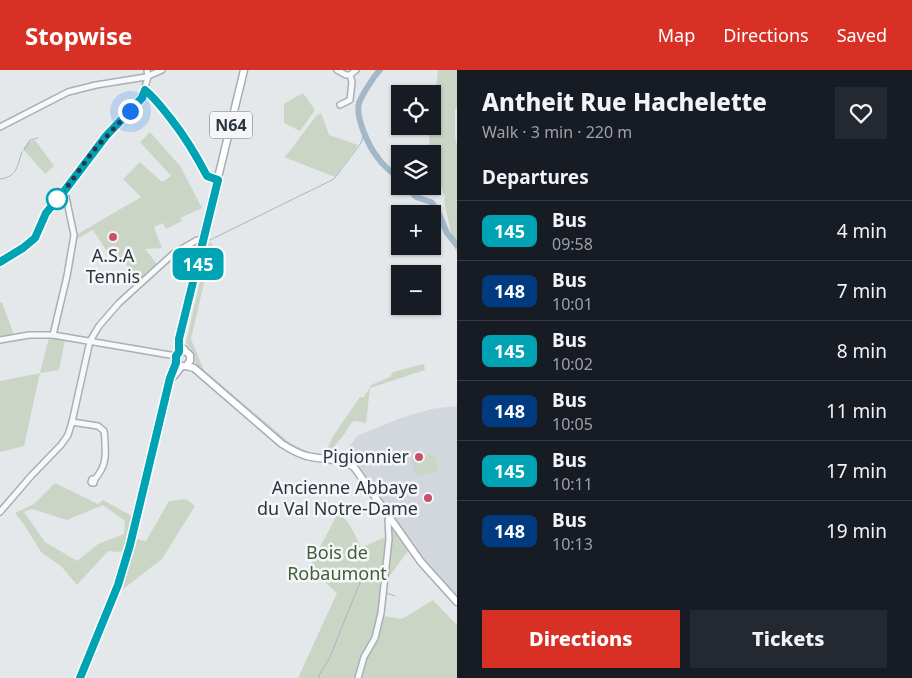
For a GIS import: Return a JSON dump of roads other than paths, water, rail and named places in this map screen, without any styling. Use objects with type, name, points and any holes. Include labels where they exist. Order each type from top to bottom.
[{"type":"main road","name":"N64","points":[[80,678],[118,585],[130,545],[170,378],[182,359],[184,320],[244,70]]},
{"type":"main road","points":[[182,359],[288,448],[303,455],[344,462],[354,467],[421,562],[457,602]]},
{"type":"street","points":[[0,262],[35,238],[46,213],[106,136],[142,98],[148,76],[147,70]]},
{"type":"street","points":[[0,126],[68,92],[148,76],[162,70]]},
{"type":"street","points":[[337,70],[346,75],[350,75],[356,70]]},
{"type":"street","points":[[340,106],[350,100],[352,82],[350,75]]},
{"type":"street","points":[[145,90],[154,97],[186,139],[207,176],[218,180]]},
{"type":"street","points":[[53,335],[67,276],[74,235],[66,197],[62,194]]},
{"type":"street","points":[[0,512],[61,446],[68,435],[90,341],[99,326],[119,302],[156,268],[197,240],[203,240]]},
{"type":"street","points":[[0,340],[29,335],[53,335],[182,359]]},
{"type":"street","points":[[72,422],[98,426],[104,431],[106,460],[95,479]]},
{"type":"street","points":[[358,678],[364,657],[378,630],[382,613],[389,539],[388,520],[390,516]]},
{"type":"waterway","points":[[380,70],[359,103],[358,109],[361,124],[374,153],[391,172]]},
{"type":"waterway","points":[[210,240],[334,179],[361,143],[364,132]]},
{"type":"waterway","points":[[24,150],[30,140],[38,138]]},
{"type":"waterway","points":[[0,179],[14,173],[22,152]]},
{"type":"waterway","points":[[414,195],[431,202],[437,209],[447,233],[457,245]]},
{"type":"waterway","points":[[319,678],[329,659],[363,575]]},
{"type":"waterway","points":[[429,576],[437,585]]},
{"type":"waterway","points":[[386,593],[395,596]]},
{"type":"place","name":"A.S.A Tennis","points":[[113,237]]},
{"type":"place","name":"Pigionnier","points":[[419,457]]},
{"type":"place","name":"Ancienne Abbaye du Val Notre-Dame","points":[[428,498]]},
{"type":"park label","name":"Bois de Robaumont","points":[[337,563]]}]
